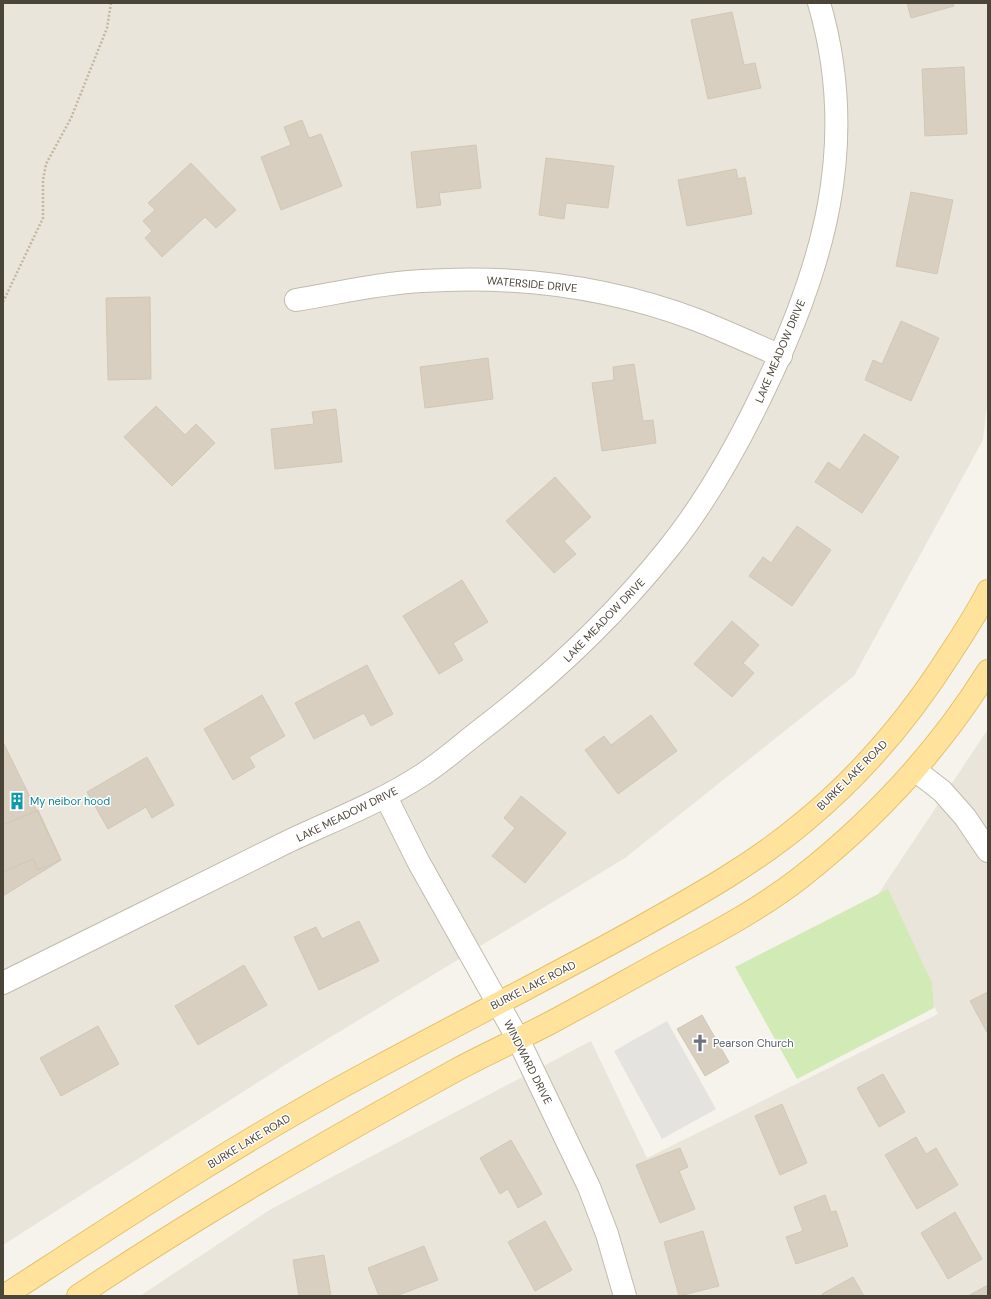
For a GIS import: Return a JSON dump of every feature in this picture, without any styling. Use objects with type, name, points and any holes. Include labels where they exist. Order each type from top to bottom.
[{"type":"main road","name":"BURKE LAKE ROAD","points":[[4,1296],[265,1130],[497,1003],[578,962],[744,867],[804,822],[842,788],[892,734],[914,706],[982,603],[988,591]]},
{"type":"main road","points":[[78,1296],[309,1153],[461,1068],[619,986],[754,909],[799,878],[850,835],[897,790],[960,715],[988,671]]},
{"type":"street","name":"LAKE MEADOW DRIVE","points":[[3,983],[307,832],[386,797],[424,774],[509,709],[560,665],[595,632],[637,587],[671,545],[714,483],[748,425],[781,356],[801,306],[822,238],[832,196],[836,156],[837,117],[835,81],[830,46],[819,3]]},
{"type":"street","name":"WATERSIDE DRIVE","points":[[296,300],[396,283],[423,280],[477,279],[539,283],[585,290],[641,302],[696,320],[781,356]]},
{"type":"street","points":[[915,770],[942,791],[964,817],[988,851]]},
{"type":"street","name":"WINDWARD DRIVE","points":[[386,797],[418,861],[518,1039],[589,1187],[607,1234],[625,1296]]},
{"type":"path","points":[[3,302],[43,218],[43,180],[46,164],[71,118],[107,28],[111,3]]},
{"type":"shaded area","points":[[3,3],[988,3],[988,396],[983,440],[854,676],[625,858],[288,1063],[3,1245]]},
{"type":"shaded area","points":[[988,729],[988,1296],[140,1296],[271,1209],[591,1041],[647,1158],[938,1014],[879,893]]},
{"type":"shaded area","points":[[667,1021],[716,1109],[662,1139],[614,1051]]},
{"type":"green space","points":[[888,889],[932,983],[934,1008],[797,1079],[735,967]]},
{"type":"building","points":[[907,3],[953,3],[954,6],[911,18]]},
{"type":"building","points":[[732,12],[744,65],[755,63],[761,88],[708,99],[691,20]]},
{"type":"building","points":[[964,67],[967,134],[925,136],[922,69]]},
{"type":"building","points":[[302,120],[309,138],[321,134],[342,186],[281,210],[261,157],[291,145],[284,127]]},
{"type":"building","points":[[476,145],[481,188],[439,193],[441,205],[417,208],[411,152]]},
{"type":"building","points":[[546,158],[614,166],[608,208],[566,203],[564,219],[539,215]]},
{"type":"building","points":[[191,163],[236,210],[216,228],[205,217],[162,257],[145,238],[152,231],[143,221],[155,210],[148,203]]},
{"type":"building","points":[[736,169],[738,179],[745,177],[752,214],[687,226],[678,180]]},
{"type":"building","points":[[911,192],[953,200],[937,274],[896,266]]},
{"type":"building","points":[[150,297],[151,379],[108,380],[106,298]]},
{"type":"building","points":[[901,321],[939,338],[911,401],[865,380],[873,360],[882,364]]},
{"type":"building","points":[[488,358],[493,399],[425,408],[420,367]]},
{"type":"building","points":[[634,364],[643,421],[653,420],[656,443],[602,451],[592,383],[614,380],[613,367]]},
{"type":"building","points":[[156,406],[185,435],[196,424],[215,443],[172,486],[124,437]]},
{"type":"building","points":[[336,409],[342,462],[275,469],[271,429],[314,424],[312,412]]},
{"type":"building","points":[[864,434],[899,457],[862,513],[815,482],[828,462],[840,470]]},
{"type":"building","points":[[555,477],[591,517],[564,541],[576,554],[554,573],[506,521]]},
{"type":"building","points":[[797,526],[831,550],[792,606],[749,576],[763,557],[771,563]]},
{"type":"building","points":[[462,580],[488,622],[453,643],[463,660],[439,674],[403,616]]},
{"type":"building","points":[[732,621],[759,645],[743,663],[754,673],[732,697],[694,664]]},
{"type":"building","points":[[367,665],[393,714],[371,726],[364,713],[314,739],[295,703]]},
{"type":"building","points":[[262,695],[285,736],[249,757],[255,767],[233,780],[204,729]]},
{"type":"building","points":[[651,715],[677,751],[618,794],[585,750],[604,736],[611,745]]},
{"type":"building","name":"My neibor hood","points":[[3,742],[61,860],[3,896]]},
{"type":"building","points":[[147,757],[174,805],[152,818],[146,807],[108,829],[87,792]]},
{"type":"building","points":[[521,796],[566,833],[525,883],[492,856],[515,828],[504,818]]},
{"type":"building","points":[[38,810],[61,860],[38,870],[33,859],[3,872],[3,825]]},
{"type":"building","points":[[359,921],[379,961],[319,990],[294,937],[316,927],[322,939]]},
{"type":"building","points":[[244,965],[267,1005],[198,1045],[175,1006]]},
{"type":"building","points":[[988,992],[988,1034],[970,1001]]},
{"type":"building","points":[[702,1015],[729,1062],[705,1076],[677,1029]]},
{"type":"building","points":[[98,1026],[119,1064],[61,1096],[40,1058]]},
{"type":"building","points":[[883,1074],[905,1112],[879,1127],[857,1088]]},
{"type":"building","points":[[782,1104],[807,1163],[780,1175],[755,1116]]},
{"type":"building","points":[[916,1137],[926,1154],[936,1148],[958,1185],[917,1209],[885,1155]]},
{"type":"building","points":[[511,1140],[542,1194],[518,1208],[508,1189],[500,1194],[480,1158]]},
{"type":"building","points":[[680,1148],[688,1167],[679,1171],[695,1209],[660,1223],[636,1165]]},
{"type":"building","points":[[825,1195],[831,1212],[836,1211],[848,1246],[796,1264],[786,1237],[803,1231],[794,1207]]},
{"type":"building","points":[[955,1212],[982,1259],[948,1279],[921,1233]]},
{"type":"building","points":[[545,1221],[572,1270],[535,1291],[508,1242]]},
{"type":"building","points":[[703,1231],[719,1286],[679,1296],[664,1242]]},
{"type":"building","points":[[424,1246],[438,1280],[396,1296],[379,1296],[368,1268]]},
{"type":"building","points":[[324,1255],[331,1296],[299,1296],[293,1260]]},
{"type":"building","points":[[853,1277],[864,1296],[823,1296],[822,1294]]},
{"type":"building","points":[[988,1285],[988,1296],[968,1296]]},
{"type":"place","name":"My neibor hood","points":[[17,801]]},
{"type":"place","name":"Pearson Church","points":[[700,1043]]}]
